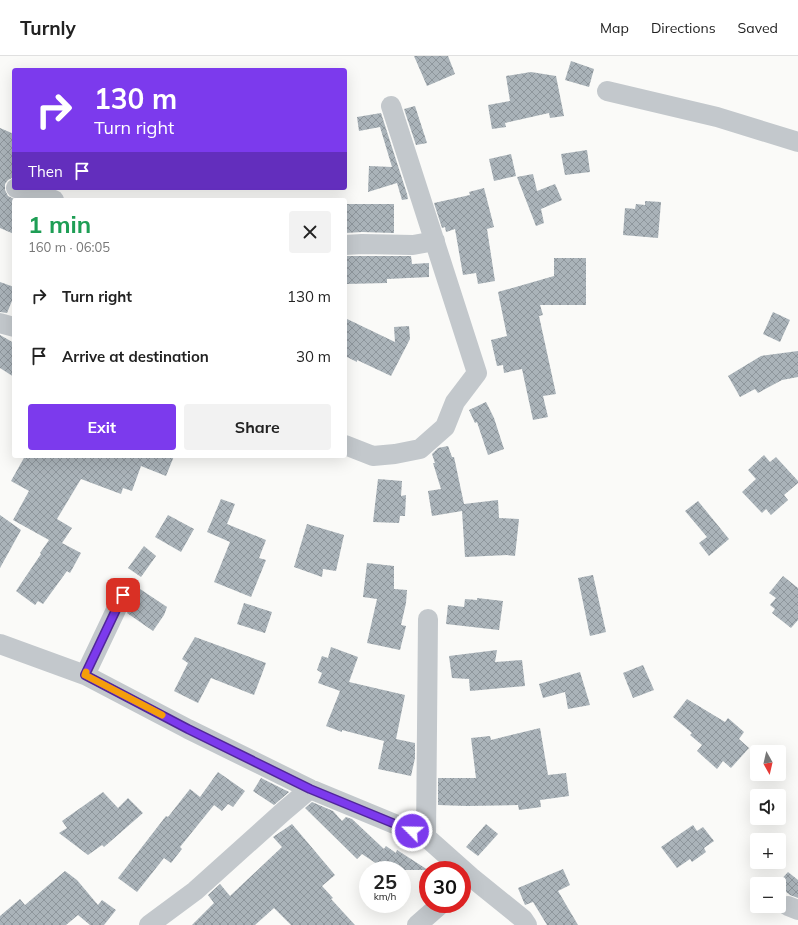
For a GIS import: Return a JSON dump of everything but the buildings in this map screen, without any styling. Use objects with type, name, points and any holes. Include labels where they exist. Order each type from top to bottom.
[{"type":"street","points":[[607,91],[718,117],[798,142]]},
{"type":"street","points":[[347,446],[374,456],[420,449],[445,427],[455,402],[478,373],[391,106]]},
{"type":"street","points":[[0,183],[12,187]]},
{"type":"street","points":[[22,190],[48,198]]},
{"type":"street","points":[[347,245],[413,245],[435,241]]},
{"type":"street","points":[[0,322],[12,326]]},
{"type":"street","points":[[85,675],[123,595]]},
{"type":"street","points":[[426,837],[428,619]]},
{"type":"street","points":[[0,644],[85,675],[188,729],[310,789],[426,837],[448,861]]},
{"type":"street","points":[[149,925],[195,891],[310,789]]},
{"type":"street","points":[[471,884],[523,919],[527,925]]},
{"type":"street","points":[[417,925],[431,913]]},
{"type":"slow traffic","points":[[86,672],[85,675],[162,715]]},
{"type":"route","points":[[123,595],[85,675],[188,729],[310,789],[412,831]]}]
